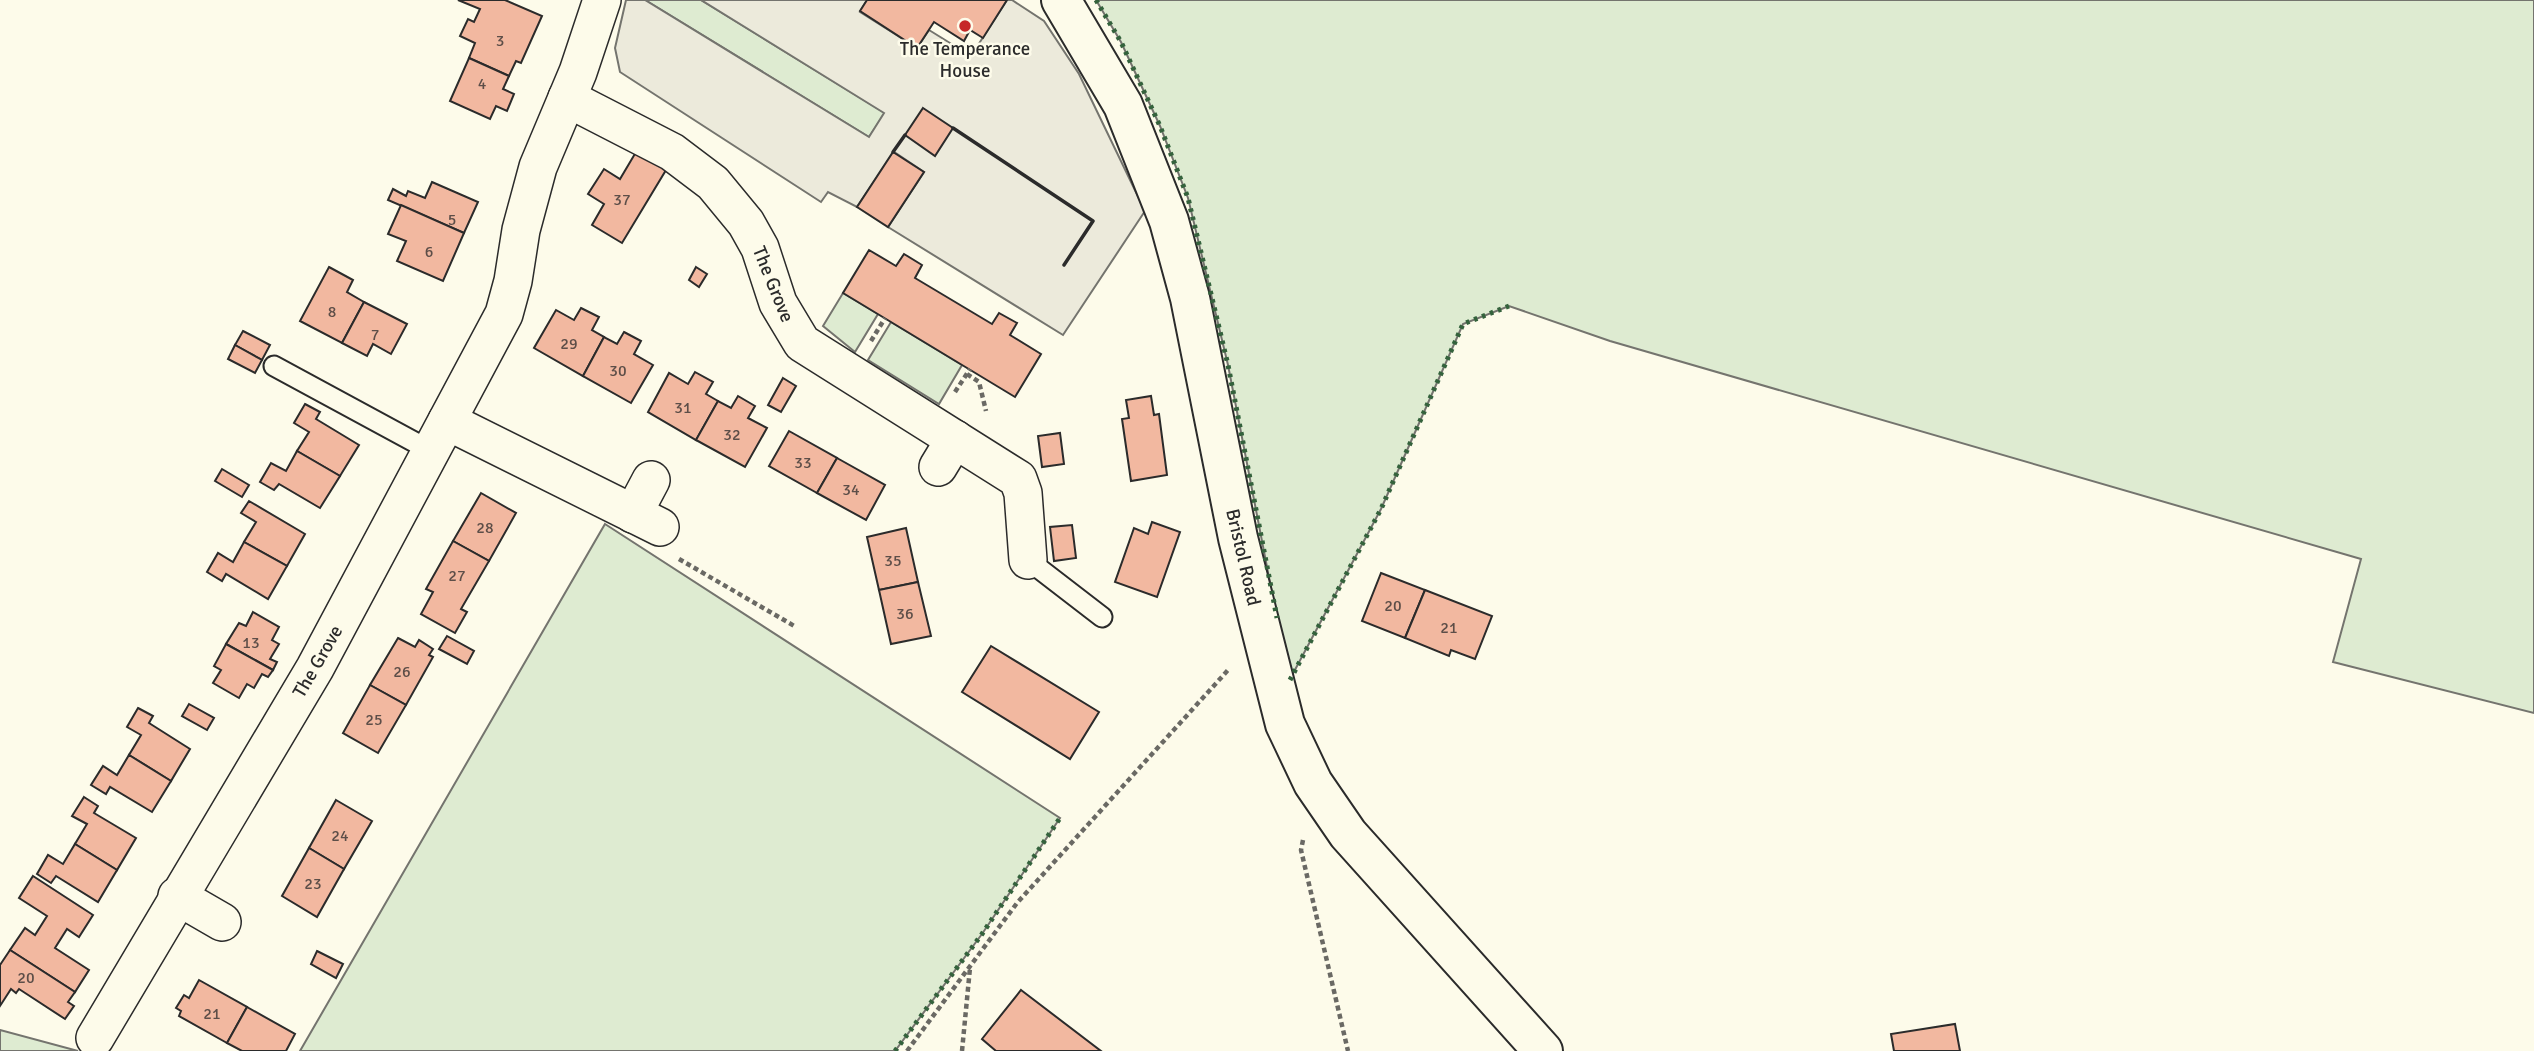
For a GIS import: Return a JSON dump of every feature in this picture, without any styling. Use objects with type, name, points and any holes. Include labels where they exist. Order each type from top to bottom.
[{"type":"main road","name":"Bristol Road","points":[[1061,0],[1123,105],[1169,221],[1190,298],[1238,538],[1285,724],[1313,783],[1348,834],[1543,1051]]},
{"type":"street","name":"The Grove","points":[[95,1038],[315,668],[504,314],[530,195],[602,0]]},
{"type":"street","name":"The Grove","points":[[567,98],[671,152],[713,183],[746,223],[761,248],[778,303],[802,343],[947,453],[1018,479],[1023,492],[1028,560]]},
{"type":"street","points":[[439,436],[646,521],[651,480]]},
{"type":"street","points":[[177,896],[222,922]]},
{"type":"lane","points":[[274,366],[439,436]]},
{"type":"lane","points":[[1028,560],[1102,617]]},
{"type":"path","points":[[646,521],[651,542],[796,627]]},
{"type":"path","points":[[907,1051],[1017,903],[1262,633]]},
{"type":"path","points":[[1313,783],[1301,850],[1348,1051]]},
{"type":"path","points":[[962,1051],[970,967]]},
{"type":"green space","points":[[645,0],[701,0],[885,113],[869,137]]},
{"type":"green space","points":[[1096,0],[2534,0],[2534,713],[2333,662],[2361,559],[1610,341],[1509,306],[1463,324],[1381,509],[1289,681],[1228,365],[1188,198],[1160,126],[1121,42]]},
{"type":"green space","points":[[843,293],[878,314],[855,352],[823,326]]},
{"type":"green space","points":[[891,322],[962,365],[939,404],[868,360]]},
{"type":"green space","points":[[605,524],[1060,818],[982,934],[895,1051],[300,1051]]},
{"type":"green space","points":[[0,1030],[78,1051],[0,1051]]},
{"type":"shaded area","points":[[626,0],[645,0],[869,137],[884,113],[701,0],[867,0],[860,12],[917,48],[929,30],[971,56],[1007,0],[1012,0],[1044,21],[1079,74],[1145,211],[1063,335],[888,227],[924,172],[894,152],[857,207],[828,192],[821,202],[620,72],[615,48]]},
{"type":"building","points":[[458,0],[505,0],[542,16],[521,63],[516,61],[509,76],[469,58],[475,43],[460,36],[468,19],[474,22],[480,9]]},
{"type":"building","name":"The Temperance House","points":[[867,0],[1007,0],[983,38],[970,30],[964,41],[934,22],[917,48],[860,11]]},
{"type":"building","points":[[469,58],[509,76],[503,89],[514,94],[507,111],[496,106],[490,119],[450,101]]},
{"type":"building","points":[[923,108],[953,128],[935,156],[905,135]]},
{"type":"building","points":[[636,152],[666,170],[622,243],[592,225],[604,204],[588,194],[604,169],[620,179]]},
{"type":"building","points":[[893,152],[924,172],[888,227],[857,207]]},
{"type":"building","points":[[432,182],[478,202],[464,233],[388,200],[393,189],[406,196],[408,191],[425,198]]},
{"type":"building","points":[[401,205],[464,233],[443,281],[397,261],[406,241],[388,234]]},
{"type":"building","points":[[869,250],[896,266],[904,254],[922,265],[915,278],[992,324],[999,313],[1017,323],[1010,335],[1041,354],[1015,397],[843,293]]},
{"type":"building","points":[[329,267],[353,280],[347,292],[364,302],[342,343],[300,321]]},
{"type":"building","points":[[696,267],[707,274],[699,287],[689,280]]},
{"type":"building","points":[[364,302],[407,324],[391,354],[373,344],[367,356],[342,343]]},
{"type":"building","points":[[581,308],[599,317],[592,330],[604,337],[583,376],[534,348],[556,310],[574,320]]},
{"type":"building","points":[[243,331],[270,345],[262,360],[235,345]]},
{"type":"building","points":[[624,332],[641,341],[634,354],[653,365],[631,403],[583,376],[604,337],[617,344]]},
{"type":"building","points":[[235,345],[262,360],[255,373],[228,359]]},
{"type":"building","points":[[695,372],[713,382],[706,394],[718,401],[696,440],[648,412],[669,373],[688,384]]},
{"type":"building","points":[[783,378],[796,386],[781,412],[768,405]]},
{"type":"building","points":[[738,396],[755,406],[748,418],[767,428],[745,467],[696,440],[718,401],[731,408]]},
{"type":"building","points":[[1151,396],[1154,415],[1159,414],[1167,475],[1131,481],[1122,419],[1129,418],[1126,400]]},
{"type":"building","points":[[305,404],[320,412],[316,419],[359,445],[340,476],[297,451],[309,432],[294,423]]},
{"type":"building","points":[[789,431],[837,458],[817,493],[769,466]]},
{"type":"building","points":[[1060,433],[1064,464],[1042,467],[1038,436]]},
{"type":"building","points":[[297,451],[340,476],[320,508],[279,484],[274,490],[260,482],[271,463],[286,471]]},
{"type":"building","points":[[837,458],[885,485],[866,520],[817,493]]},
{"type":"building","points":[[222,469],[249,485],[242,497],[215,481]]},
{"type":"building","points":[[481,493],[516,513],[489,561],[453,541]]},
{"type":"building","points":[[249,501],[305,534],[287,566],[244,542],[256,522],[241,513]]},
{"type":"building","points":[[1152,522],[1180,532],[1157,597],[1115,582],[1134,528],[1148,534]]},
{"type":"building","points":[[1072,525],[1076,558],[1054,561],[1050,527]]},
{"type":"building","points":[[906,528],[918,582],[879,590],[867,537]]},
{"type":"building","points":[[453,541],[489,561],[461,609],[467,612],[455,633],[421,614],[433,592],[426,589]]},
{"type":"building","points":[[244,542],[287,566],[268,599],[226,574],[222,581],[207,572],[218,553],[233,562]]},
{"type":"building","points":[[1381,573],[1425,590],[1405,638],[1362,621]]},
{"type":"building","points":[[918,582],[931,636],[891,644],[879,590]]},
{"type":"building","points":[[1425,590],[1492,616],[1475,659],[1451,650],[1449,656],[1405,638]]},
{"type":"building","points":[[253,612],[279,627],[272,640],[279,644],[270,659],[277,662],[273,670],[226,644],[239,623],[246,626]]},
{"type":"building","points":[[447,636],[474,651],[467,664],[439,649]]},
{"type":"building","points":[[398,638],[415,647],[419,640],[433,649],[429,655],[433,657],[406,705],[370,685]]},
{"type":"building","points":[[226,644],[273,670],[268,677],[262,674],[254,688],[247,684],[239,698],[213,683],[221,670],[214,666]]},
{"type":"building","points":[[991,646],[1099,712],[1070,759],[962,692]]},
{"type":"building","points":[[370,685],[406,705],[378,753],[343,733]]},
{"type":"building","points":[[189,704],[214,718],[207,730],[182,716]]},
{"type":"building","points":[[138,708],[153,716],[149,723],[190,749],[171,781],[129,755],[141,735],[127,727]]},
{"type":"building","points":[[129,755],[171,781],[152,812],[110,787],[106,794],[91,785],[103,766],[117,775]]},
{"type":"building","points":[[84,797],[98,806],[94,813],[136,838],[117,870],[75,844],[87,824],[72,816]]},
{"type":"building","points":[[336,800],[372,821],[344,869],[309,848]]},
{"type":"building","points":[[75,844],[117,870],[98,902],[56,876],[51,883],[37,874],[48,855],[63,864]]},
{"type":"building","points":[[309,848],[344,869],[317,917],[282,896]]},
{"type":"building","points":[[33,876],[93,915],[79,937],[67,929],[55,948],[89,970],[75,992],[10,950],[25,928],[35,935],[47,916],[19,898]]},
{"type":"building","points":[[10,950],[75,992],[68,1002],[74,1006],[65,1019],[19,989],[16,993],[11,989],[0,1006],[0,965]]},
{"type":"building","points":[[317,951],[343,964],[336,978],[311,964]]},
{"type":"building","points":[[199,980],[247,1007],[227,1043],[179,1016],[181,1011],[176,1008],[184,995],[189,998]]},
{"type":"building","points":[[1021,990],[1101,1051],[996,1051],[982,1039]]},
{"type":"building","points":[[247,1007],[295,1034],[286,1051],[242,1051],[227,1043]]},
{"type":"building","points":[[1955,1024],[1960,1051],[1894,1051],[1891,1034]]},
{"type":"hedge","points":[[1096,0],[1121,42],[1160,126],[1188,198],[1228,365],[1277,618]]},
{"type":"hedge","points":[[1290,680],[1381,509],[1463,324],[1509,306]]},
{"type":"hedge","points":[[895,1051],[982,934],[1060,818]]},
{"type":"wall","points":[[953,128],[1093,221],[1064,265]]},
{"type":"wall","points":[[893,152],[905,135]]},
{"type":"place","name":"The Temperance House","points":[[965,26]]}]
